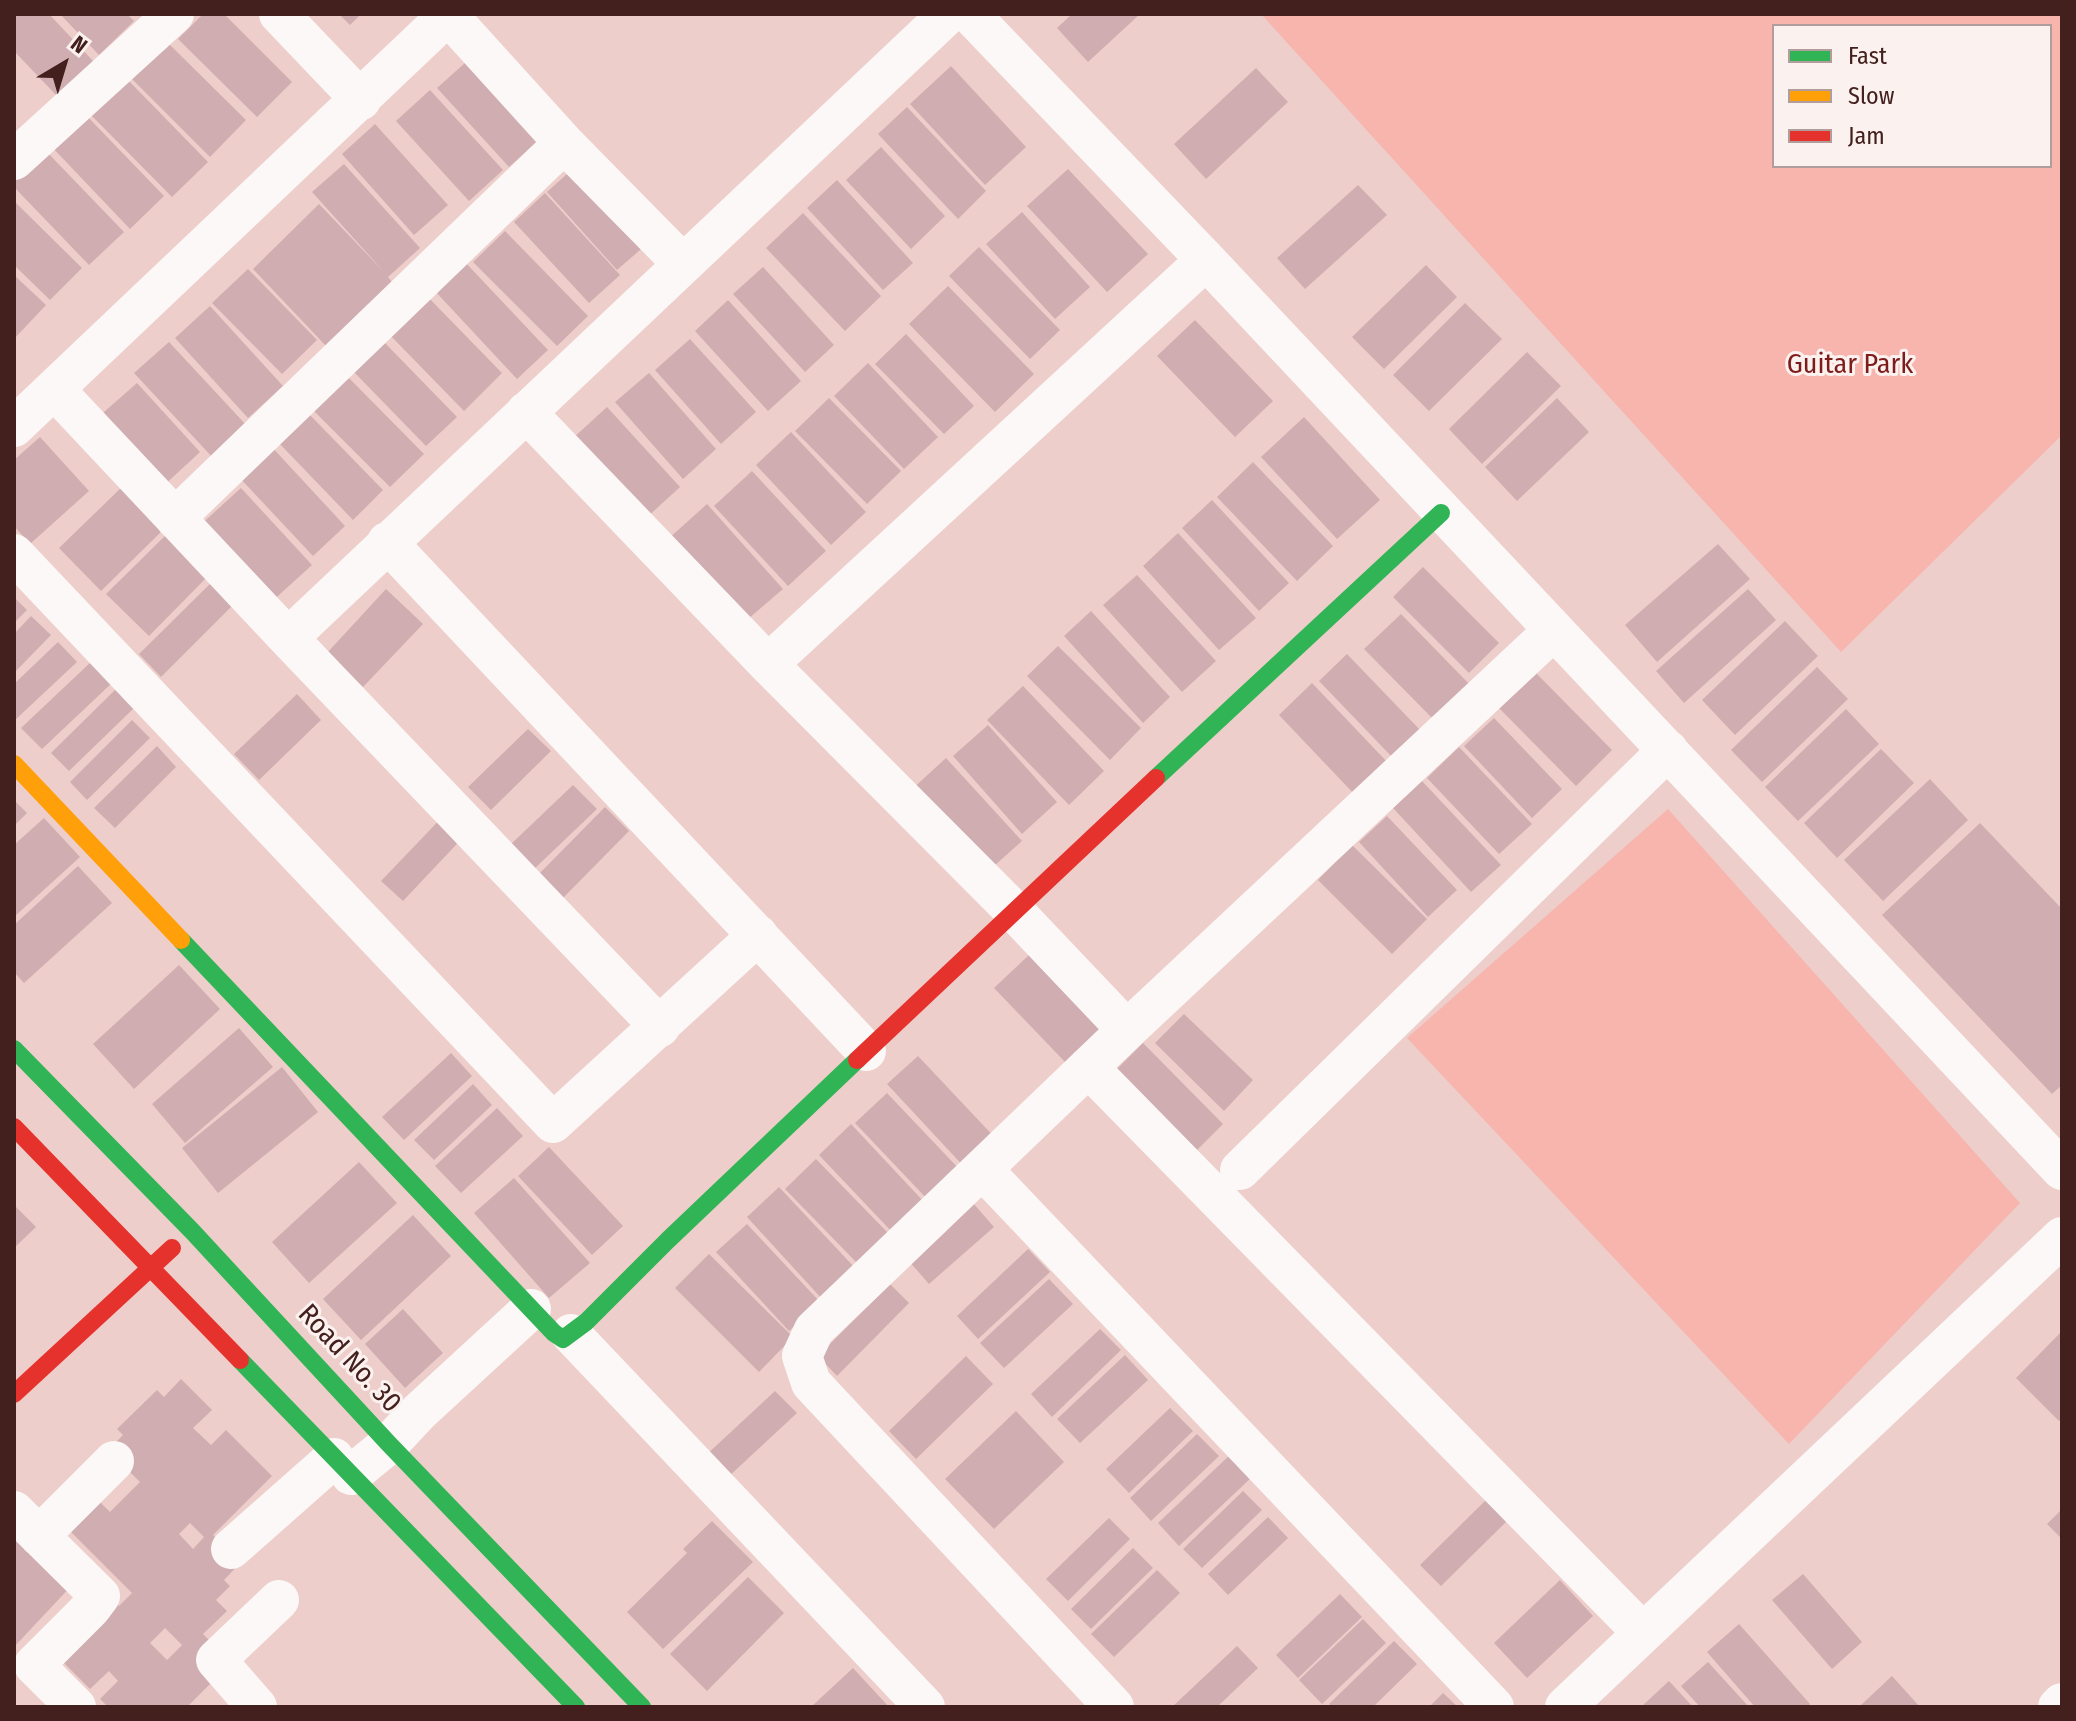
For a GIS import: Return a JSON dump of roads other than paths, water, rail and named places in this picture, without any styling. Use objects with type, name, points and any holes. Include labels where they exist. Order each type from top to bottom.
[{"type":"street","points":[[14,160],[174,14]]},
{"type":"street","points":[[279,14],[361,100]]},
{"type":"street","points":[[288,638],[948,14]]},
{"type":"street","points":[[970,14],[1206,260],[1553,631],[2055,1150]]},
{"type":"street","points":[[14,427],[448,15],[564,143],[683,264]]},
{"type":"street","points":[[175,518],[564,143]]},
{"type":"street","points":[[768,664],[1206,260]]},
{"type":"street","points":[[55,390],[660,1027]]},
{"type":"street","points":[[526,412],[1127,1030]]},
{"type":"street","points":[[14,764],[531,1309],[563,1339],[1014,911],[1441,513]]},
{"type":"street","points":[[387,542],[866,1051]]},
{"type":"street","points":[[14,554],[553,1123],[758,935]]},
{"type":"street","points":[[1114,1707],[811,1383],[802,1356],[814,1330],[1127,1030],[1553,631]]},
{"type":"street","points":[[1240,1170],[1668,750]]},
{"type":"street","name":"Road No. 30","points":[[14,1049],[192,1231],[389,1444],[642,1707]]},
{"type":"street","points":[[1088,1067],[1643,1633]]},
{"type":"street","points":[[14,1127],[576,1707]]},
{"type":"street","points":[[982,1169],[1494,1707]]},
{"type":"street","points":[[14,1394],[149,1266],[192,1231]]},
{"type":"street","points":[[1565,1707],[2062,1237]]},
{"type":"street","points":[[231,1549],[343,1466],[389,1444],[419,1412],[531,1309]]},
{"type":"street","points":[[571,1334],[925,1707]]},
{"type":"street","points":[[76,1707],[24,1675],[100,1596],[27,1524],[114,1461]]},
{"type":"street","points":[[257,1707],[216,1660],[279,1600]]},
{"type":"park label","name":"Guitar Park","points":[[1850,365]]}]
